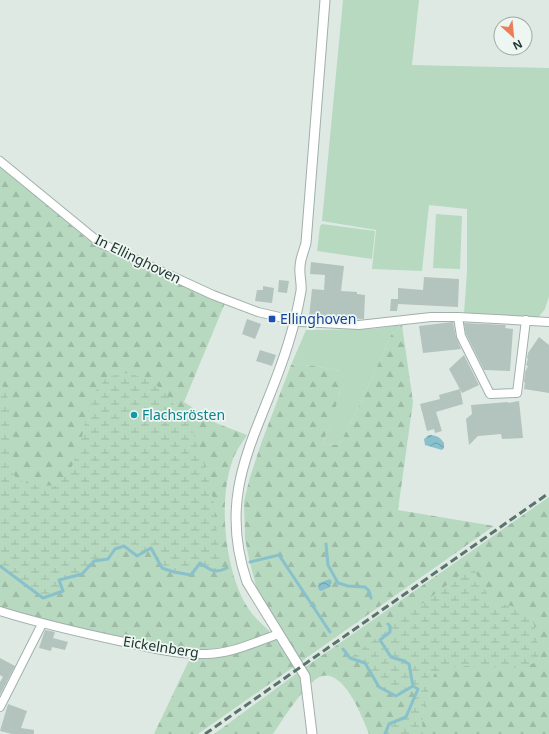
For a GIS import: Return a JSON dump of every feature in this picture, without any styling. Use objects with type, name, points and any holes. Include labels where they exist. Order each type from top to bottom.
[{"type":"street","points":[[312,734],[305,676],[246,582],[237,547],[235,519],[236,499],[243,464],[289,343],[301,289],[300,266],[306,244],[325,0]]},
{"type":"street","name":"In Ellinghoven","points":[[0,161],[100,243],[213,295],[258,312],[295,321],[359,325],[431,317],[549,322]]},
{"type":"street","points":[[458,317],[462,336],[490,394],[518,393],[526,320]]},
{"type":"street","name":"Eickelnberg","points":[[0,611],[42,624],[177,652],[206,654],[229,652],[278,634]]},
{"type":"street","points":[[0,707],[42,624]]},
{"type":"green space","points":[[343,0],[419,0],[412,65],[549,68],[549,296],[545,309],[538,318],[464,313],[467,272],[467,209],[429,205],[422,271],[372,269],[376,230],[322,221]]},
{"type":"green space","points":[[0,166],[86,238],[107,252],[225,303],[184,402],[216,423],[247,435],[235,455],[228,478],[225,497],[226,536],[229,557],[240,593],[251,612],[275,637],[256,586],[249,559],[245,539],[244,501],[262,441],[291,365],[316,366],[340,371],[342,373],[338,400],[323,444],[339,445],[361,403],[391,335],[402,325],[413,402],[398,510],[494,526],[198,734],[154,734],[191,656],[0,607]]},
{"type":"green space","points":[[436,214],[462,216],[460,269],[433,268]]},
{"type":"green space","points":[[322,224],[375,231],[372,259],[317,251],[320,226]]},
{"type":"green space","points":[[402,325],[391,335],[361,403],[339,445],[323,444],[340,392],[340,371],[310,366],[291,365],[306,330],[372,329]]},
{"type":"green space","points":[[126,373],[150,379],[167,395],[192,429],[207,473],[214,503],[221,571],[212,571],[200,563],[191,575],[174,572],[162,568],[151,548],[137,556],[124,546],[115,549],[108,559],[94,561],[82,574],[60,580],[63,591],[43,598],[0,566],[0,383],[5,391],[10,410],[9,461],[12,472],[17,479],[23,482],[56,486],[70,471],[80,446],[86,418],[96,390],[107,377]]},
{"type":"green space","points":[[549,497],[549,734],[369,734],[358,707],[345,688],[338,680],[330,676],[322,676],[316,679],[302,693],[273,734],[214,734],[304,668]]},
{"type":"green space","points":[[472,566],[492,603],[518,608],[530,616],[535,628],[539,662],[514,668],[459,666],[435,673],[425,703],[422,727],[423,734],[385,734],[389,724],[406,717],[418,689],[413,686],[396,696],[379,687],[365,663],[350,658]]},
{"type":"water","points":[[429,435],[438,437],[444,443],[444,448],[442,450],[425,445],[424,439]]},
{"type":"water","points":[[330,579],[332,582],[330,587],[321,591],[319,590],[319,583]]},
{"type":"building","points":[[311,262],[344,266],[341,291],[357,292],[357,294],[365,295],[364,319],[309,317],[312,289],[324,290],[325,275],[310,274]]},
{"type":"building","points":[[424,277],[459,279],[458,307],[398,304],[397,311],[390,311],[391,299],[398,299],[398,288],[423,290]]},
{"type":"building","points":[[279,280],[289,281],[287,293],[278,292]]},
{"type":"building","points":[[263,286],[274,288],[272,303],[255,301],[257,290],[263,290]]},
{"type":"building","points":[[247,319],[261,324],[255,339],[242,334]]},
{"type":"building","points":[[453,322],[456,337],[461,349],[423,353],[419,326]]},
{"type":"building","points":[[464,323],[506,325],[505,328],[513,329],[510,371],[484,370],[466,334]]},
{"type":"building","points":[[539,337],[549,345],[549,393],[524,389],[525,372],[528,366],[526,365],[528,353]]},
{"type":"building","points":[[260,350],[276,355],[272,366],[256,361]]},
{"type":"building","points":[[464,355],[479,385],[462,393],[449,369]]},
{"type":"building","points":[[460,389],[463,404],[436,412],[442,431],[435,433],[434,429],[427,431],[420,404],[440,399],[439,395]]},
{"type":"building","points":[[519,401],[523,438],[502,439],[501,434],[478,436],[469,445],[466,419],[472,414],[471,405]]},
{"type":"building","points":[[45,630],[55,632],[53,638],[68,642],[65,650],[52,647],[51,651],[39,648]]},
{"type":"building","points":[[0,658],[15,666],[0,695],[0,682],[3,677],[0,675]]},
{"type":"building","points":[[8,704],[27,711],[21,728],[34,730],[34,734],[12,734],[0,731]]},
{"type":"waterway","points":[[326,544],[328,565],[338,583],[348,586],[365,587],[369,591],[371,598]]},
{"type":"waterway","points":[[0,566],[43,598],[63,591],[59,580],[82,574],[94,561],[108,559],[115,549],[124,546],[137,556],[151,548],[162,568],[174,572],[191,575],[200,563],[207,568],[216,571],[227,568]]},
{"type":"waterway","points":[[250,562],[279,555],[330,632]]},
{"type":"waterway","points":[[388,624],[390,626],[390,632],[380,640],[391,657],[409,664],[413,686]]},
{"type":"waterway","points":[[343,649],[350,658],[365,663],[379,687],[396,696],[413,686],[418,689],[406,717],[389,724],[385,734]]},
{"type":"railway","points":[[205,734],[549,493]]},
{"type":"place","name":"Ellinghoven","points":[[272,319]]},
{"type":"place","name":"Flachsrösten","points":[[134,415]]}]
